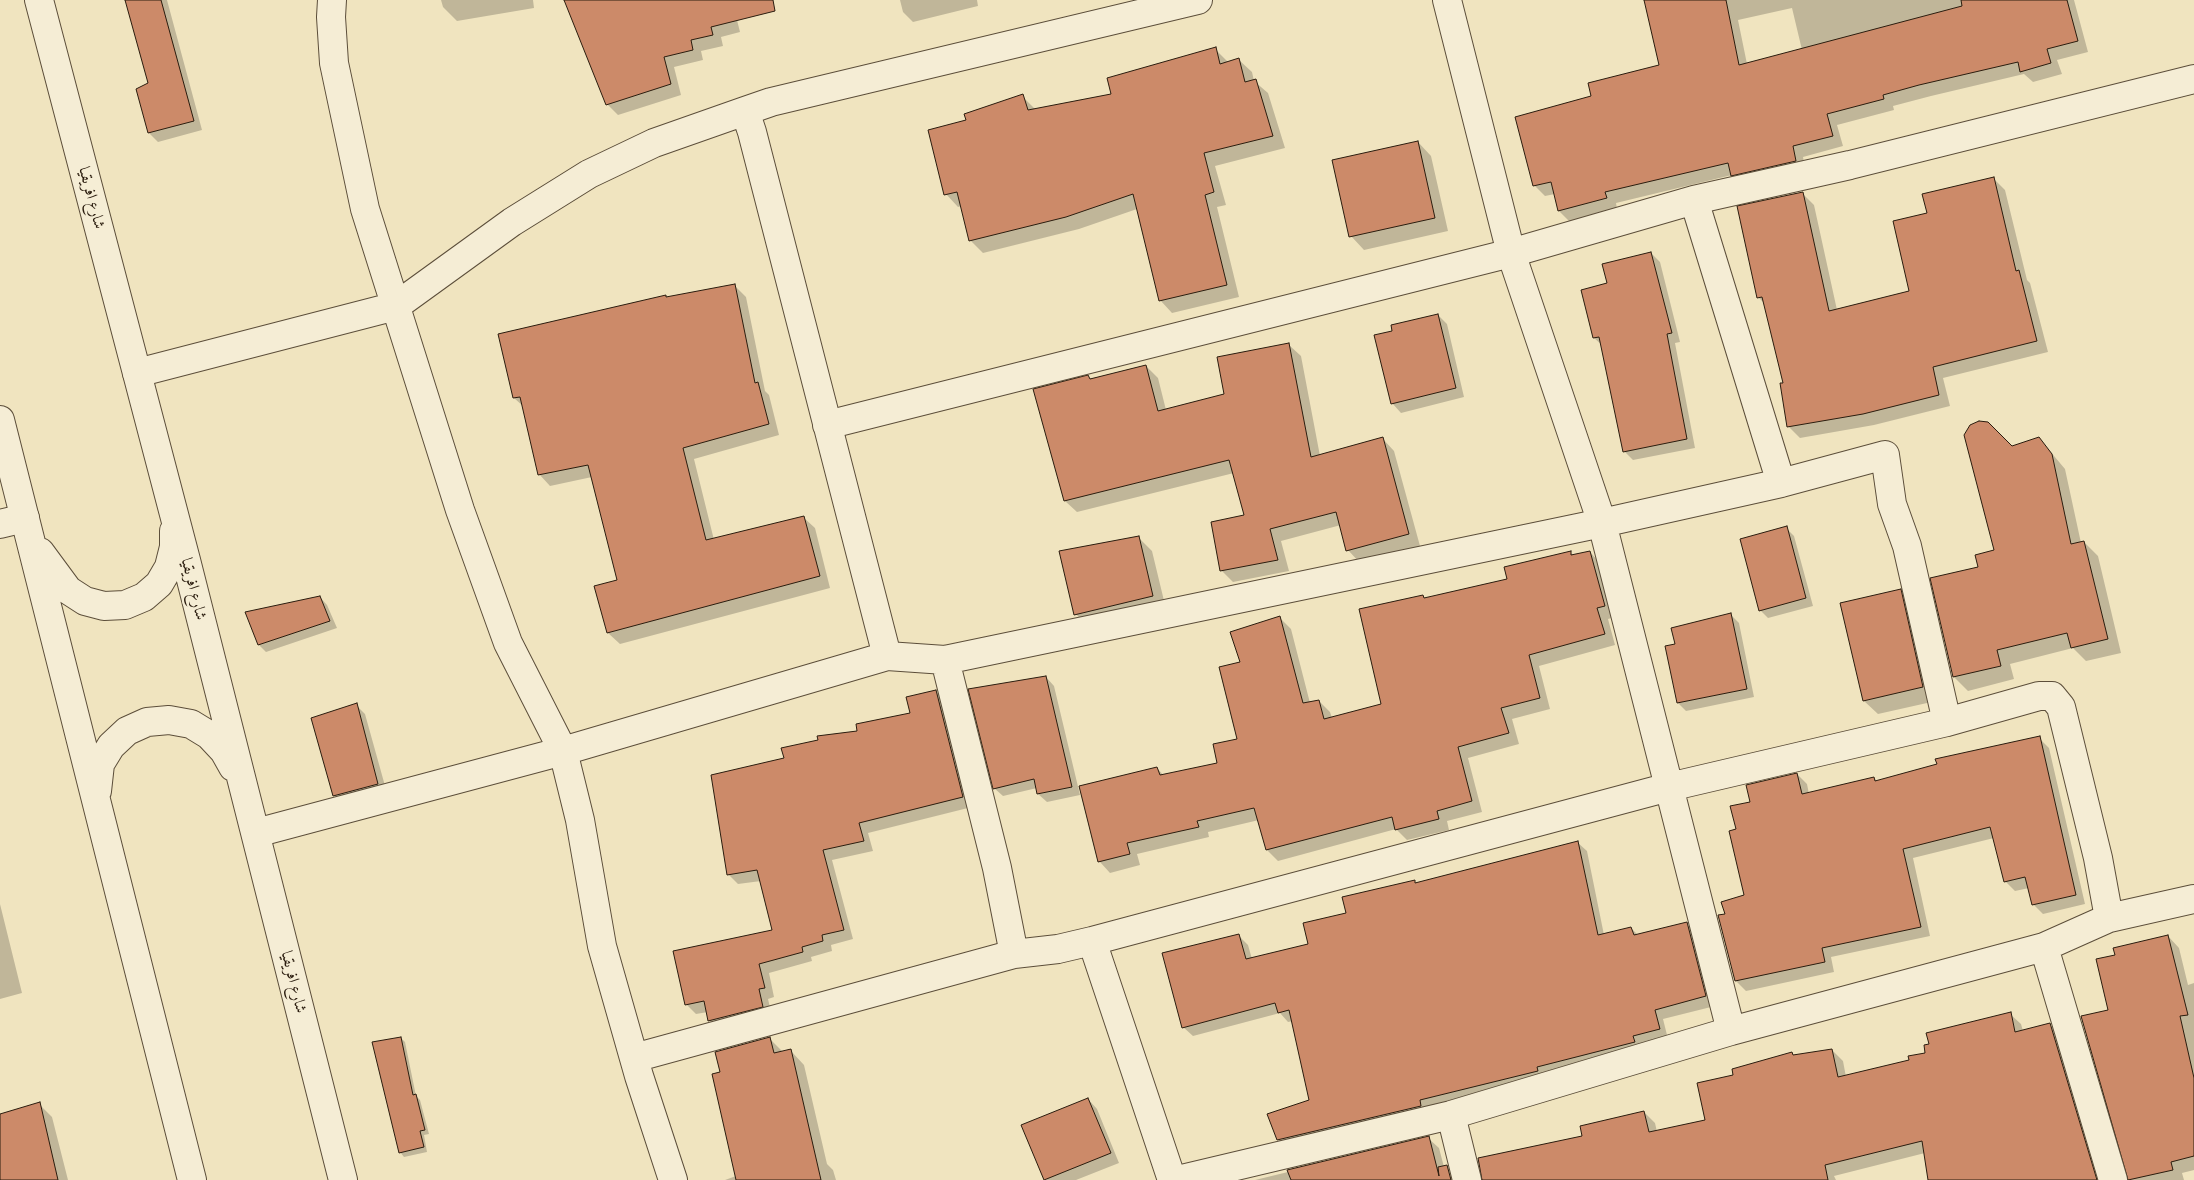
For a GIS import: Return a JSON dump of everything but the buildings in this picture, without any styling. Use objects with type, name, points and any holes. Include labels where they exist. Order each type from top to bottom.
[{"type":"street","name":"شارع افريقيا","points":[[39,0],[256,833],[343,1180]]},
{"type":"street","points":[[332,0],[330,17],[334,63],[365,209],[460,510],[508,643],[563,751],[580,820],[602,946],[634,1058],[673,1180]]},
{"type":"street","points":[[1447,0],[1511,253],[1602,523],[1731,1031]]},
{"type":"street","points":[[137,373],[396,306],[512,222],[589,174],[654,143],[771,102],[1184,2]]},
{"type":"street","points":[[827,426],[1511,253],[1694,200],[1850,166],[2194,78]]},
{"type":"street","points":[[745,111],[887,656]]},
{"type":"street","points":[[1694,200],[1781,483]]},
{"type":"street","points":[[0,420],[18,526],[99,808],[192,1180]]},
{"type":"street","points":[[256,833],[563,751],[887,656],[944,660],[1602,523],[1781,483],[1885,456],[1892,504],[1907,546],[1947,722]]},
{"type":"street","points":[[18,526],[68,590],[85,601],[104,606],[125,605],[144,597],[159,584],[169,567],[174,537],[171,505]]},
{"type":"street","points":[[944,660],[997,868],[1014,954]]},
{"type":"street","points":[[634,1058],[1014,954],[1058,949],[1092,941],[1669,787],[1947,722],[2039,696],[2052,696],[2061,707],[2098,858],[2109,918]]},
{"type":"street","points":[[99,808],[96,786],[100,764],[111,746],[127,731],[147,722],[169,720],[191,724],[209,735],[224,751],[243,788]]},
{"type":"street","points":[[1177,1180],[1451,1115],[1731,1031],[2044,947],[2109,918],[2194,899]]},
{"type":"street","points":[[1092,941],[1172,1180]]},
{"type":"street","points":[[2044,947],[2113,1180]]},
{"type":"street","points":[[1451,1115],[1467,1180]]}]
